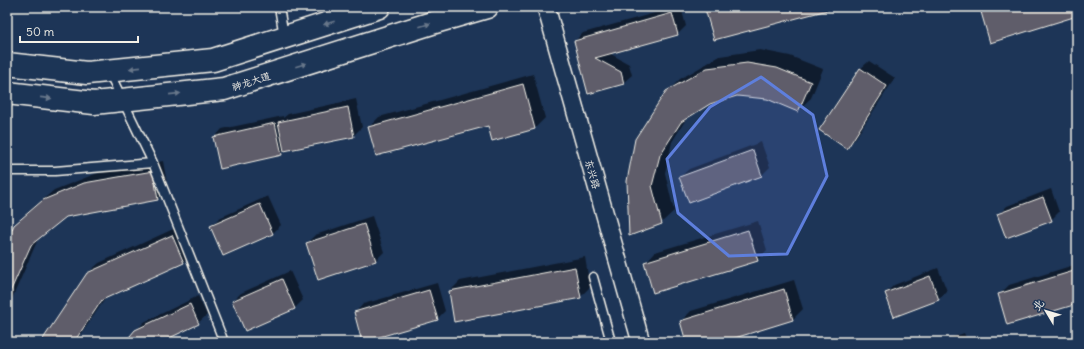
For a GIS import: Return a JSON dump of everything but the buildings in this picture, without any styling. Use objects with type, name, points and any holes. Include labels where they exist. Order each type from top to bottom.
[{"type":"main road","points":[[7,64],[87,73],[213,60],[379,7]]},
{"type":"main road","name":"神龙大道","points":[[7,93],[94,103],[224,89],[486,7]]},
{"type":"street","name":"东兴路","points":[[546,7],[641,342]]},
{"type":"lane","points":[[279,7],[284,37]]},
{"type":"lane","points":[[108,70],[153,163],[224,342]]},
{"type":"lane","points":[[7,171],[55,171],[153,163]]},
{"type":"lane","points":[[593,277],[611,342]]},
{"type":"highlighted area","points":[[761,77],[813,115],[827,176],[787,254],[729,256],[678,213],[667,159],[710,107]]}]
